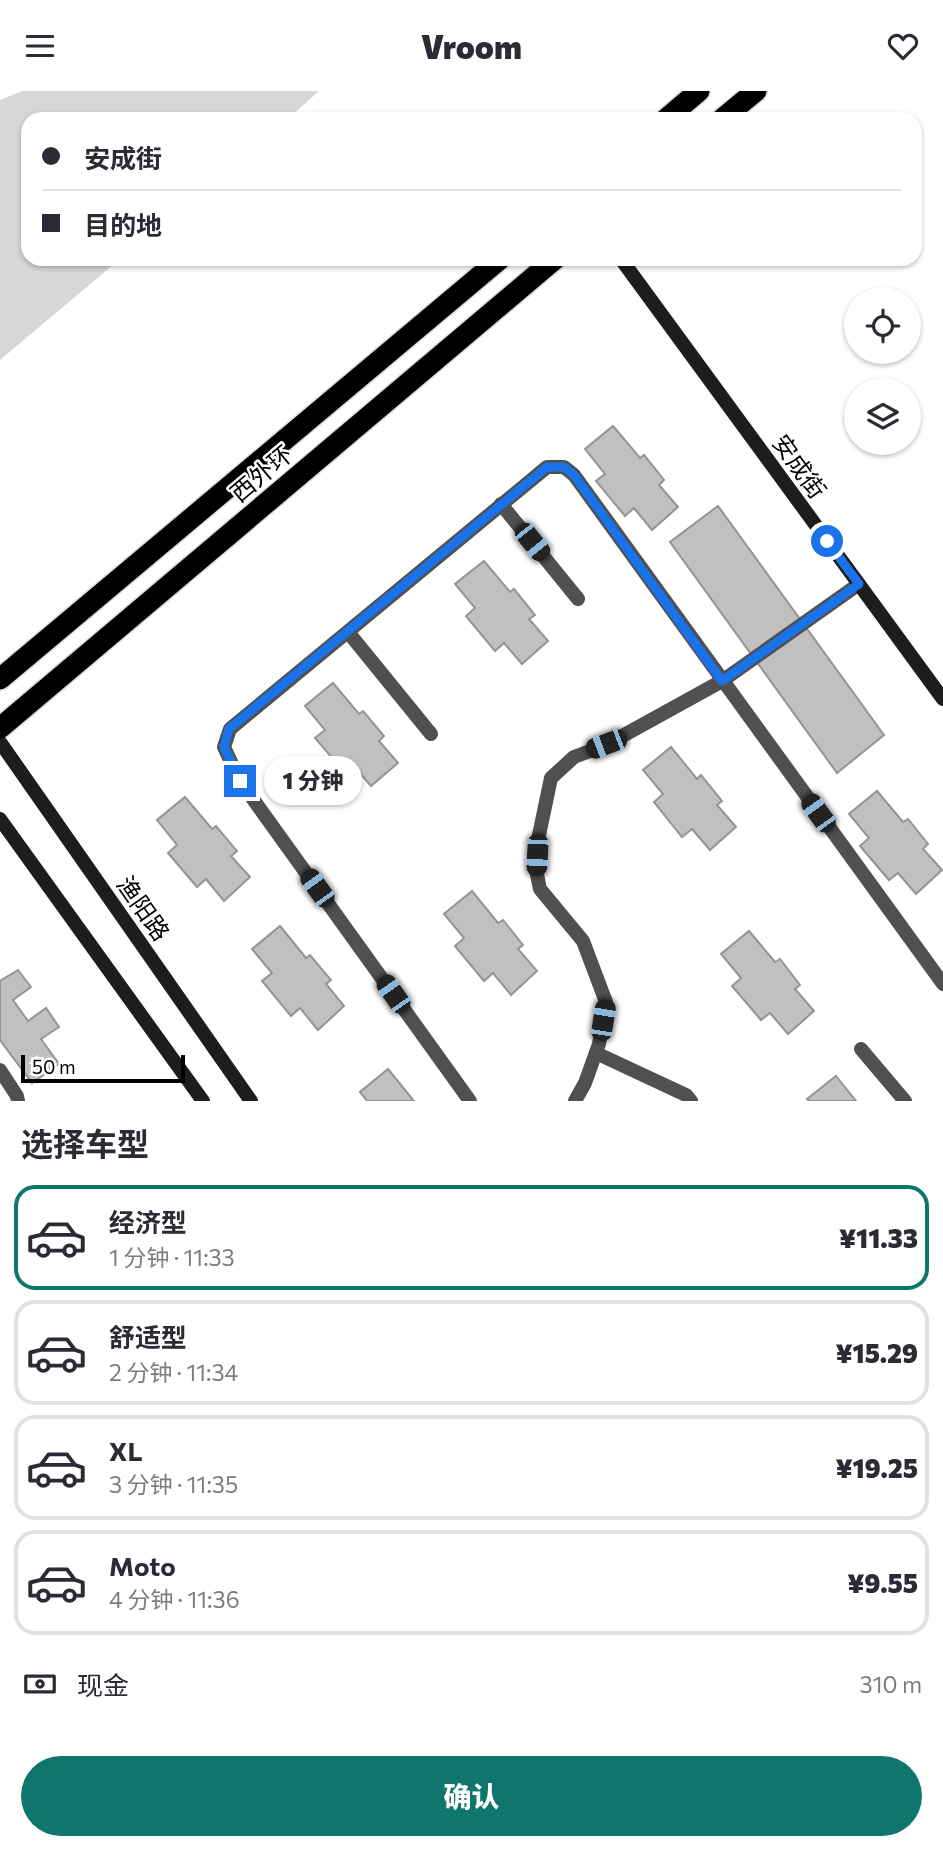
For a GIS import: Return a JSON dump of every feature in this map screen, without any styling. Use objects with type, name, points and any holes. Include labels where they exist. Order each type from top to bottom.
[{"type":"highway","points":[[674,112],[699,91]]},
{"type":"highway","points":[[730,112],[756,91]]},
{"type":"highway","name":"西外环","points":[[0,680],[492,266]]},
{"type":"highway","name":"西外环","points":[[0,728],[547,266]]},
{"type":"street","name":"安成街","points":[[626,266],[943,699]]},
{"type":"street","points":[[470,1101],[240,781],[224,747],[229,729],[547,467],[564,467],[574,475],[943,984]]},
{"type":"street","points":[[501,504],[579,599]]},
{"type":"street","points":[[575,1101],[596,1053],[606,1002],[583,941],[540,889],[536,870],[538,840],[551,778],[574,757],[606,744],[722,681],[859,584]]},
{"type":"street","points":[[348,632],[431,734]]},
{"type":"street","name":"渔阳路","points":[[0,742],[251,1101]]},
{"type":"street","points":[[0,819],[203,1101]]},
{"type":"street","points":[[861,1049],[905,1101]]},
{"type":"street","points":[[596,1053],[686,1095],[691,1101]]},
{"type":"street","points":[[0,1070],[18,1101]]},
{"type":"shaded area","points":[[22,91],[319,91],[296,112],[21,112],[21,266],[112,266],[0,360],[0,100]]},
{"type":"building","points":[[613,426],[640,458],[644,455],[664,480],[659,485],[678,507],[652,530],[634,508],[625,516],[596,481],[605,474],[585,449]]},
{"type":"building","points":[[718,506],[884,735],[837,773],[670,542]]},
{"type":"building","points":[[484,561],[510,592],[514,589],[535,615],[529,619],[548,641],[522,664],[504,643],[495,651],[466,616],[475,608],[455,584]]},
{"type":"building","points":[[333,683],[359,714],[363,711],[384,736],[379,741],[398,763],[371,786],[353,765],[344,772],[315,738],[325,730],[305,706]]},
{"type":"building","points":[[671,747],[697,779],[701,775],[722,801],[717,805],[736,827],[710,850],[692,829],[682,837],[654,802],[663,794],[643,770]]},
{"type":"building","points":[[877,791],[903,822],[908,819],[928,844],[923,849],[942,870],[916,894],[898,873],[889,880],[860,846],[869,838],[849,814]]},
{"type":"building","points":[[185,797],[212,829],[216,826],[237,851],[231,856],[250,877],[224,901],[206,879],[197,887],[168,853],[177,845],[157,820]]},
{"type":"building","points":[[472,891],[498,923],[503,920],[523,945],[518,949],[537,971],[511,995],[493,973],[484,981],[455,946],[464,938],[444,914]]},
{"type":"building","points":[[280,926],[306,958],[310,955],[331,980],[326,984],[344,1006],[318,1030],[300,1008],[291,1016],[262,981],[272,973],[252,949]]},
{"type":"building","points":[[749,931],[775,962],[780,959],[800,985],[795,989],[814,1011],[788,1034],[770,1013],[761,1020],[732,986],[741,978],[721,954]]},
{"type":"building","points":[[18,970],[31,987],[13,1000],[28,1021],[46,1008],[59,1027],[41,1039],[59,1064],[32,1083],[0,1040],[0,981]]},
{"type":"building","points":[[388,1069],[414,1101],[367,1101],[360,1092]]},
{"type":"building","points":[[836,1076],[856,1101],[807,1099]]},
{"type":"route","points":[[240,781],[224,747],[229,729],[547,467],[564,467],[574,475],[722,681],[859,584],[827,541]]}]
